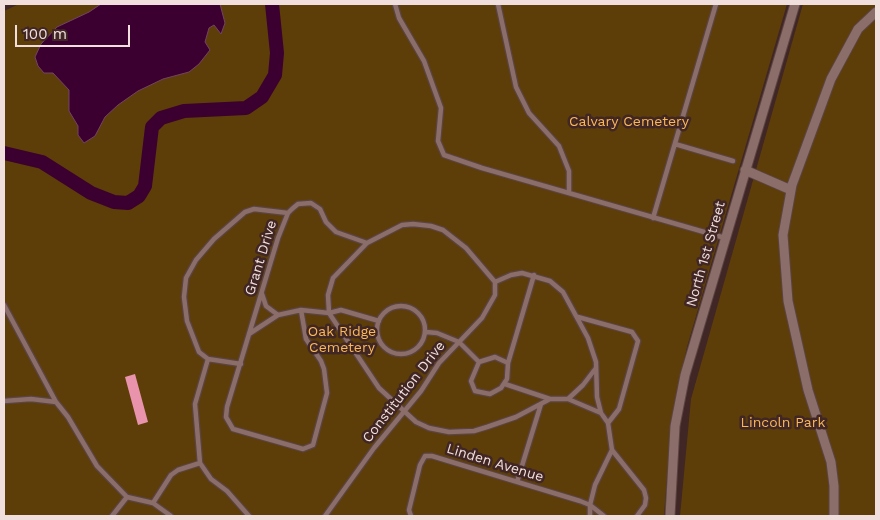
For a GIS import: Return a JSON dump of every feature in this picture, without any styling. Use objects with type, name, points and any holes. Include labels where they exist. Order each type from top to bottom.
[{"type":"street","name":"North 1st Street","points":[[670,516],[678,404],[795,4]]},
{"type":"street","points":[[834,516],[834,486],[831,462],[808,390],[785,279],[783,234],[791,190],[837,66],[858,29],[876,12]]},
{"type":"street","points":[[745,170],[791,190]]},
{"type":"lane","points":[[395,4],[399,18],[424,61],[440,108],[438,141],[444,155],[725,238]]},
{"type":"lane","points":[[498,4],[516,87],[529,113],[559,146],[569,171],[569,193]]},
{"type":"lane","points":[[653,218],[716,4]]},
{"type":"lane","points":[[675,144],[733,161]]},
{"type":"lane","name":"Grant Drive","points":[[301,310],[306,339],[321,361],[327,392],[313,445],[309,449],[303,449],[234,429],[228,424],[226,418],[227,407],[288,212],[298,204],[312,203],[320,209],[326,222],[336,232],[367,243]]},
{"type":"lane","points":[[241,364],[208,359],[199,352],[187,321],[184,286],[190,270],[214,239],[245,212],[254,209],[288,212]]},
{"type":"lane","points":[[550,398],[542,404],[502,423],[463,432],[429,428],[403,411],[380,388],[328,313],[328,296],[332,278],[367,243],[402,225],[413,224],[431,226],[442,230],[466,248],[495,282],[511,275],[522,273],[550,281],[563,292],[578,317],[594,352],[597,397],[602,413],[608,423],[612,450],[644,490],[645,505],[637,516]]},
{"type":"lane","points":[[508,363],[495,357],[479,362],[471,380],[475,391],[490,394],[505,384],[508,363],[534,275]]},
{"type":"lane","name":"Constitution Drive","points":[[325,516],[403,411],[416,397],[439,363],[482,318],[495,295],[495,282]]},
{"type":"lane","points":[[262,292],[266,306],[278,315]]},
{"type":"lane","points":[[4,305],[56,402],[68,416],[97,466],[127,497],[153,503],[171,516]]},
{"type":"lane","points":[[394,307],[409,307],[420,314],[426,332],[421,344],[415,350],[401,354],[385,348],[379,340],[377,329],[384,313],[394,307]]},
{"type":"lane","points":[[249,334],[278,315],[301,310],[328,313],[341,310],[379,321]]},
{"type":"lane","points":[[578,317],[632,332],[638,341],[619,408],[608,423]]},
{"type":"lane","points":[[426,332],[437,333],[459,342],[479,362]]},
{"type":"lane","points":[[208,359],[195,404],[200,464],[211,479],[227,491],[248,516]]},
{"type":"lane","points":[[568,399],[583,386],[596,368]]},
{"type":"lane","points":[[505,384],[550,398],[568,399],[602,413]]},
{"type":"lane","points":[[4,401],[31,399],[56,402]]},
{"type":"lane","points":[[517,482],[542,404]]},
{"type":"lane","points":[[590,516],[590,505],[595,485],[612,450]]},
{"type":"lane","name":"Linden Avenue","points":[[411,516],[408,510],[420,465],[425,456],[432,456],[590,505]]},
{"type":"lane","points":[[153,503],[171,475],[178,470],[200,464]]},
{"type":"lane","points":[[112,516],[127,497]]},
{"type":"lane","points":[[590,505],[604,516]]},
{"type":"green space","points":[[19,4],[787,4],[687,347],[676,395],[670,437],[664,516],[4,516],[4,11]]},
{"type":"green space","name":"Lincoln Park","points":[[803,4],[876,4],[876,516],[680,516],[691,399]]},
{"type":"shaded area","points":[[101,4],[220,4],[225,23],[221,34],[214,25],[209,28],[205,42],[210,50],[199,64],[189,72],[163,79],[138,91],[105,117],[95,136],[84,143],[78,135],[78,126],[69,111],[69,90],[53,73],[44,73],[38,66],[35,57],[41,44],[57,27],[89,12]]},
{"type":"building","points":[[135,374],[148,422],[138,425],[125,377]]},
{"type":"waterway","points":[[4,153],[42,162],[91,193],[114,202],[128,203],[139,196],[145,186],[152,127],[161,118],[184,111],[246,108],[262,97],[275,75],[277,53],[272,4]]},
{"type":"park label","name":"Calvary Cemetery","points":[[629,122]]},
{"type":"park label","name":"Oak Ridge Cemetery","points":[[342,340]]}]
